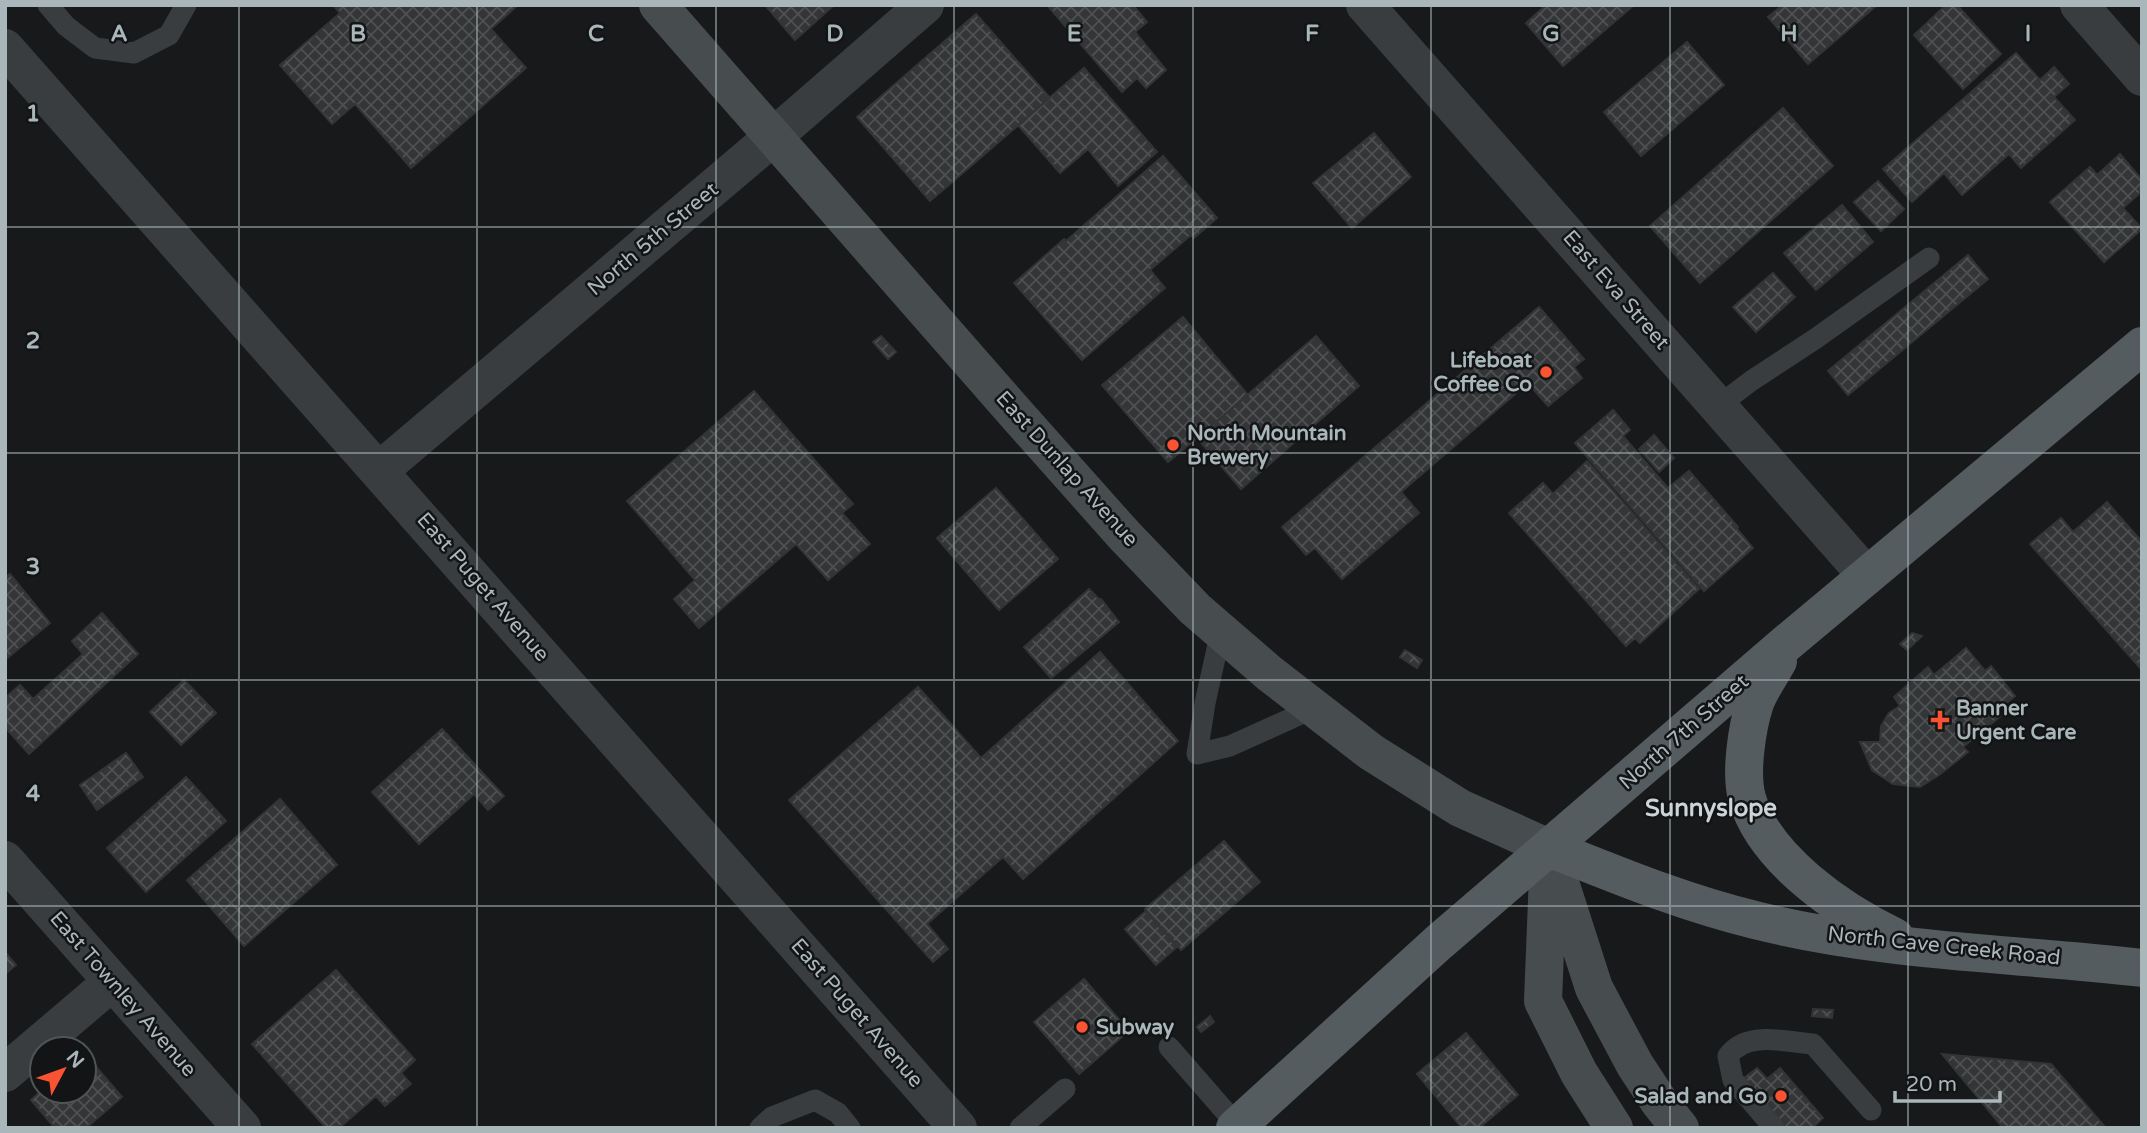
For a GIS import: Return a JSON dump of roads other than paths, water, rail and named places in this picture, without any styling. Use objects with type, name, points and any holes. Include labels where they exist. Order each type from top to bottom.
[{"type":"main road","name":"East Dunlap Avenue","points":[[658,5],[1125,534],[1195,609],[1269,673],[1371,752],[1460,808],[1549,848]]},
{"type":"main road","name":"North 7th Street","points":[[1236,1126],[1438,943],[1789,641],[2142,346]]},
{"type":"main road","points":[[1789,641],[1755,701],[1745,749],[1747,797],[1767,839],[1790,865],[1816,888],[1863,921],[1919,948]]},
{"type":"main road","points":[[1549,848],[1543,1001],[1579,1073],[1614,1128]]},
{"type":"main road","points":[[1549,848],[1594,988],[1635,1065],[1681,1128]]},
{"type":"main road","name":"North Cave Creek Road","points":[[1549,848],[1671,896],[1756,921],[1844,938],[1919,948],[2142,968]]},
{"type":"street","name":"North 5th Street","points":[[380,470],[925,5]]},
{"type":"street","name":"East Eva Street","points":[[1365,5],[1867,576]]},
{"type":"street","points":[[2079,5],[2142,77]]},
{"type":"street","name":"East Puget Avenue","points":[[5,48],[958,1128]]},
{"type":"street","name":"East Townley Avenue","points":[[5,860],[242,1128]]},
{"type":"street","points":[[5,1073],[112,982]]},
{"type":"lane","points":[[48,5],[66,26],[94,48],[134,53],[169,35],[186,5]]},
{"type":"lane","points":[[1718,406],[1929,258]]},
{"type":"lane","points":[[1221,631],[1197,754],[1230,746],[1314,708]]},
{"type":"lane","points":[[1774,1128],[1733,1080],[1728,1056],[1734,1047],[1744,1042],[1755,1039],[1813,1044],[1871,1110]]},
{"type":"lane","points":[[1169,1047],[1236,1126]]},
{"type":"lane","points":[[1020,1128],[1065,1089]]},
{"type":"lane","points":[[760,1128],[772,1117],[815,1100],[838,1113],[850,1128]]},
{"type":"place","name":"Lifeboat Coffee Co","points":[[1546,372]]},
{"type":"place","name":"North Mountain Brewery","points":[[1173,445]]},
{"type":"place","name":"Banner Urgent Care","points":[[1940,720]]},
{"type":"place","name":"Subway","points":[[1082,1027]]},
{"type":"place","name":"Salad and Go","points":[[1781,1096]]},
{"type":"district","name":"Sunnyslope","points":[[1711,808]]}]
